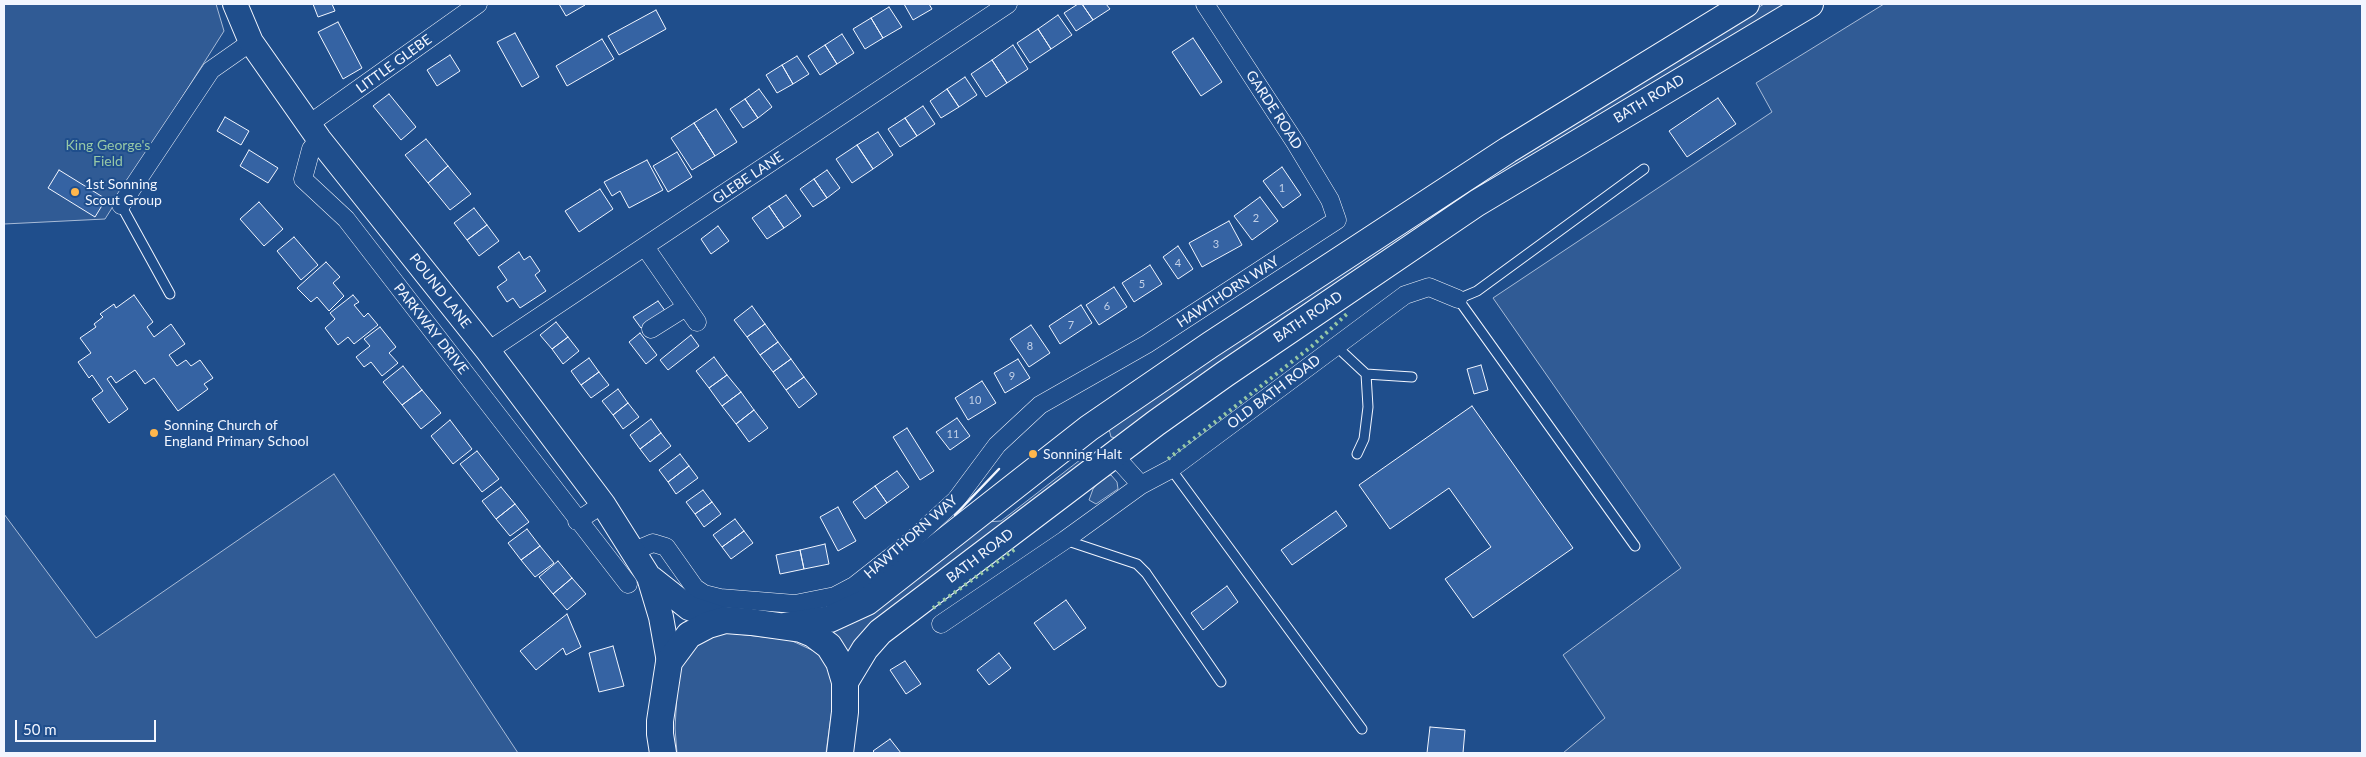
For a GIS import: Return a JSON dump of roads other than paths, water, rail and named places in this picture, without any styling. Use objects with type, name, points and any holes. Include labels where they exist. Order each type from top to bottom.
[{"type":"main road","points":[[784,626],[830,619],[866,602],[1089,428],[1210,345],[1480,168],[1746,4]]},
{"type":"main road","name":"BATH ROAD","points":[[845,682],[865,649],[880,632],[1114,455],[1309,316],[1477,203],[1810,4]]},
{"type":"main road","points":[[1089,428],[1114,455]]},
{"type":"main road","points":[[659,750],[662,699],[669,662],[689,635],[708,625],[725,620],[784,626],[813,634],[829,646],[839,662],[845,682],[845,712],[840,753]]},
{"type":"street","name":"POUND LANE","points":[[234,4],[251,42],[314,132],[488,351],[603,504],[634,551],[639,580],[661,617],[669,662]]},
{"type":"street","name":"LITTLE GLEBE","points":[[314,132],[478,4]]},
{"type":"street","name":"GLEBE LANE","points":[[488,351],[1008,4]]},
{"type":"street","name":"GARDE ROAD","points":[[1205,4],[1305,158],[1330,200],[1337,220]]},
{"type":"street","points":[[121,205],[211,70],[251,42]]},
{"type":"street","name":"PARKWAY DRIVE","points":[[314,132],[304,179],[346,219],[577,521],[639,580]]},
{"type":"street","name":"HAWTHORN WAY","points":[[634,551],[653,543],[666,547],[695,588],[704,594],[720,598],[795,604],[835,596],[861,581],[910,542],[956,500],[997,445],[1040,406],[1147,344],[1337,220]]},
{"type":"street","points":[[645,247],[697,322]]},
{"type":"street","name":"OLD BATH ROAD","points":[[941,624],[1065,540],[1141,485],[1171,469],[1405,295],[1429,287],[1458,299]]},
{"type":"street","points":[[651,329],[686,307]]},
{"type":"street","points":[[1114,455],[1141,485]]},
{"type":"street","points":[[577,521],[603,504]]},
{"type":"street","name":"POUND LANE","points":[[639,580],[689,608],[725,620]]},
{"type":"lane","points":[[1635,546],[1458,299],[1477,291],[1644,169]]},
{"type":"lane","points":[[121,205],[170,294]]},
{"type":"lane","points":[[1336,346],[1366,374],[1412,377]]},
{"type":"lane","points":[[1357,454],[1364,439],[1368,407],[1366,374]]},
{"type":"lane","points":[[1171,469],[1362,729]]},
{"type":"lane","points":[[1065,540],[1125,559],[1141,568],[1221,682]]},
{"type":"place","name":"1st Sonning Scout Group","points":[[75,192]]},
{"type":"place","name":"Sonning Church of England Primary School","points":[[154,433]]},
{"type":"place","name":"Sonning Halt","points":[[1033,454]]},
{"type":"park label","name":"King George's Field","points":[[108,154]]}]
